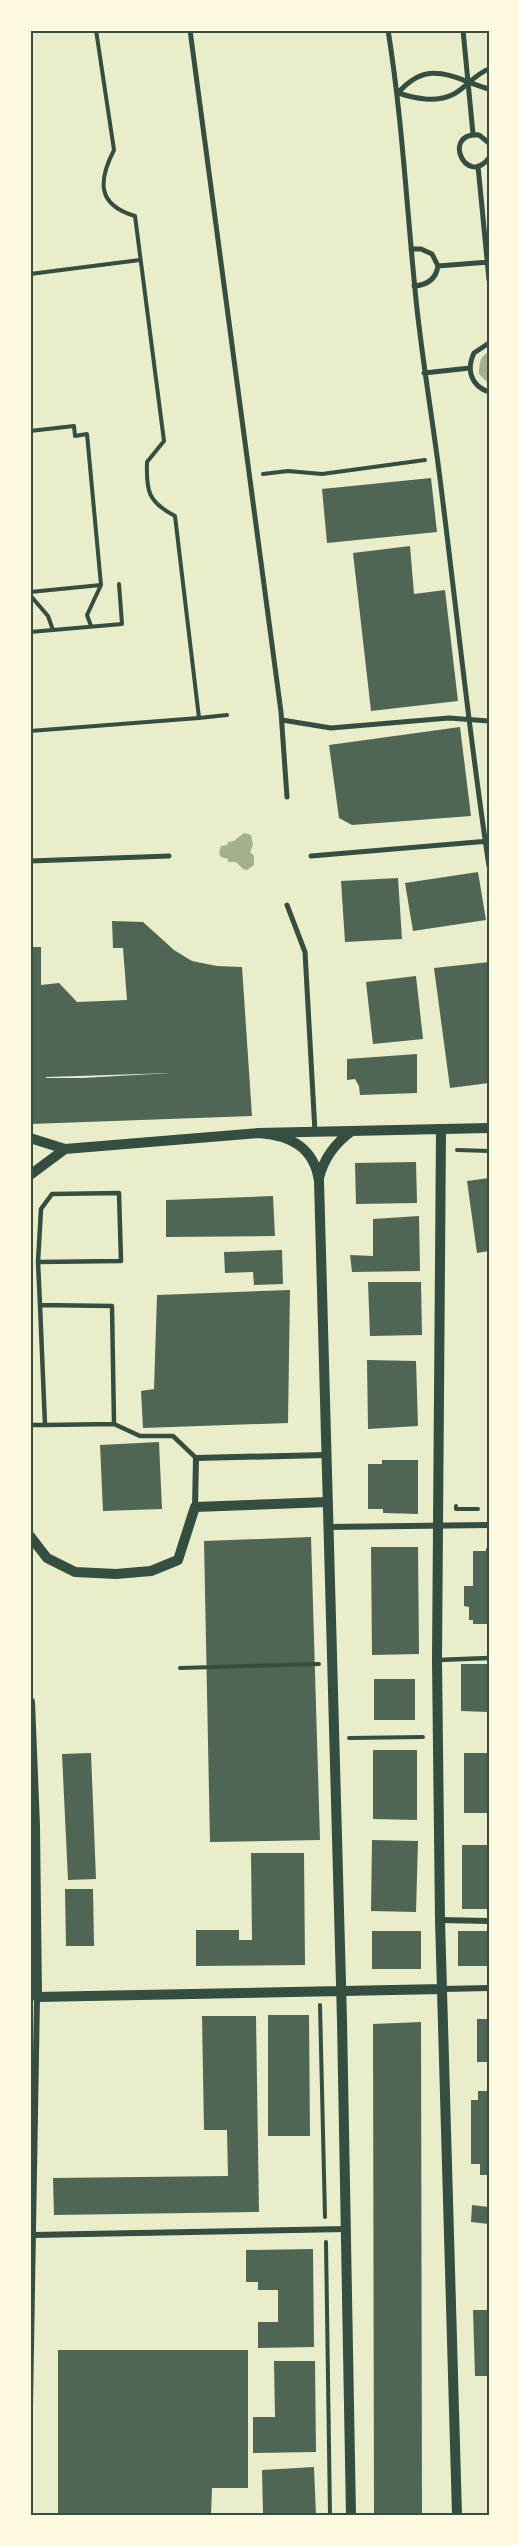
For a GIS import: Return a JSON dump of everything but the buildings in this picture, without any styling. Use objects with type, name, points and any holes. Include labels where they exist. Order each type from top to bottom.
[{"type":"street","points":[[190,30],[282,720],[287,797]]},
{"type":"street","points":[[388,30],[398,93],[414,286],[424,373],[438,459],[468,721],[489,866]]},
{"type":"street","points":[[463,30],[473,135]]},
{"type":"street","points":[[398,93],[417,99],[437,99],[454,94],[489,69]]},
{"type":"street","points":[[398,93],[406,84],[424,74],[449,74],[489,89]]},
{"type":"street","points":[[478,166],[464,162],[459,153],[464,139],[473,135],[484,137],[489,143]]},
{"type":"street","points":[[478,166],[489,158]]},
{"type":"street","points":[[478,166],[489,280]]},
{"type":"street","points":[[411,249],[421,249],[432,254],[438,266],[433,279],[427,284],[414,286]]},
{"type":"street","points":[[438,266],[488,262]]},
{"type":"street","points":[[489,344],[474,353],[470,368],[474,383],[489,392]]},
{"type":"street","points":[[424,373],[470,368]]},
{"type":"street","points":[[282,720],[331,728],[449,718],[489,721]]},
{"type":"street","points":[[311,856],[487,841]]},
{"type":"street","points":[[30,861],[169,856]]},
{"type":"street","points":[[287,905],[305,952],[315,1132]]},
{"type":"street","points":[[30,1138],[66,1149],[258,1133],[489,1128]]},
{"type":"street","points":[[441,1129],[437,1526],[440,1920],[457,2515]]},
{"type":"street","points":[[319,1181],[327,1157],[339,1140],[352,1131]]},
{"type":"street","points":[[258,1133],[280,1136],[295,1142],[308,1153],[317,1166],[319,1181],[347,2229],[351,2515]]},
{"type":"street","points":[[30,1176],[66,1149]]},
{"type":"street","points":[[30,1536],[47,1558],[75,1572],[116,1574],[152,1571],[178,1560],[195,1507],[196,1458],[326,1455]]},
{"type":"street","points":[[195,1507],[328,1502]]},
{"type":"street","points":[[328,1527],[489,1525]]},
{"type":"street","points":[[30,1702],[35,1826],[30,2406]]},
{"type":"street","points":[[440,1920],[489,1921]]},
{"type":"street","points":[[33,1997],[489,1988]]},
{"type":"street","points":[[33,2235],[347,2229]]},
{"type":"lane","points":[[38,1262],[121,1261],[119,1193],[52,1194],[41,1209],[38,1262],[45,1425]]},
{"type":"lane","points":[[30,1282],[39,1282]]},
{"type":"lane","points":[[40,1305],[111,1305],[114,1424]]},
{"type":"lane","points":[[30,1425],[114,1424],[140,1436],[172,1436],[196,1458]]},
{"type":"lane","points":[[437,1660],[489,1658]]},
{"type":"path","points":[[96,30],[114,150],[106,165],[102,184],[107,202],[120,212],[135,216],[164,441],[147,462],[148,494],[161,509],[175,516],[199,718]]},
{"type":"path","points":[[30,274],[140,260]]},
{"type":"path","points":[[30,431],[74,426],[75,436],[87,434],[101,585],[87,615],[90,626]]},
{"type":"path","points":[[249,476],[288,471],[322,474],[438,459]]},
{"type":"path","points":[[30,632],[122,624],[119,584]]},
{"type":"path","points":[[30,593],[101,585]]},
{"type":"path","points":[[30,593],[48,616],[53,630]]},
{"type":"path","points":[[30,731],[227,715]]},
{"type":"path","points":[[180,1668],[332,1664]]},
{"type":"path","points":[[334,1738],[438,1737]]},
{"type":"path","points":[[320,1993],[330,2515]]},
{"type":"shaded area","points":[[489,352],[489,380],[487,382],[479,371],[482,358]]},
{"type":"shaded area","points":[[244,833],[251,835],[253,845],[250,852],[254,856],[254,865],[247,870],[236,862],[228,862],[228,859],[221,857],[219,853],[221,846],[227,845],[228,842],[234,841]]}]
